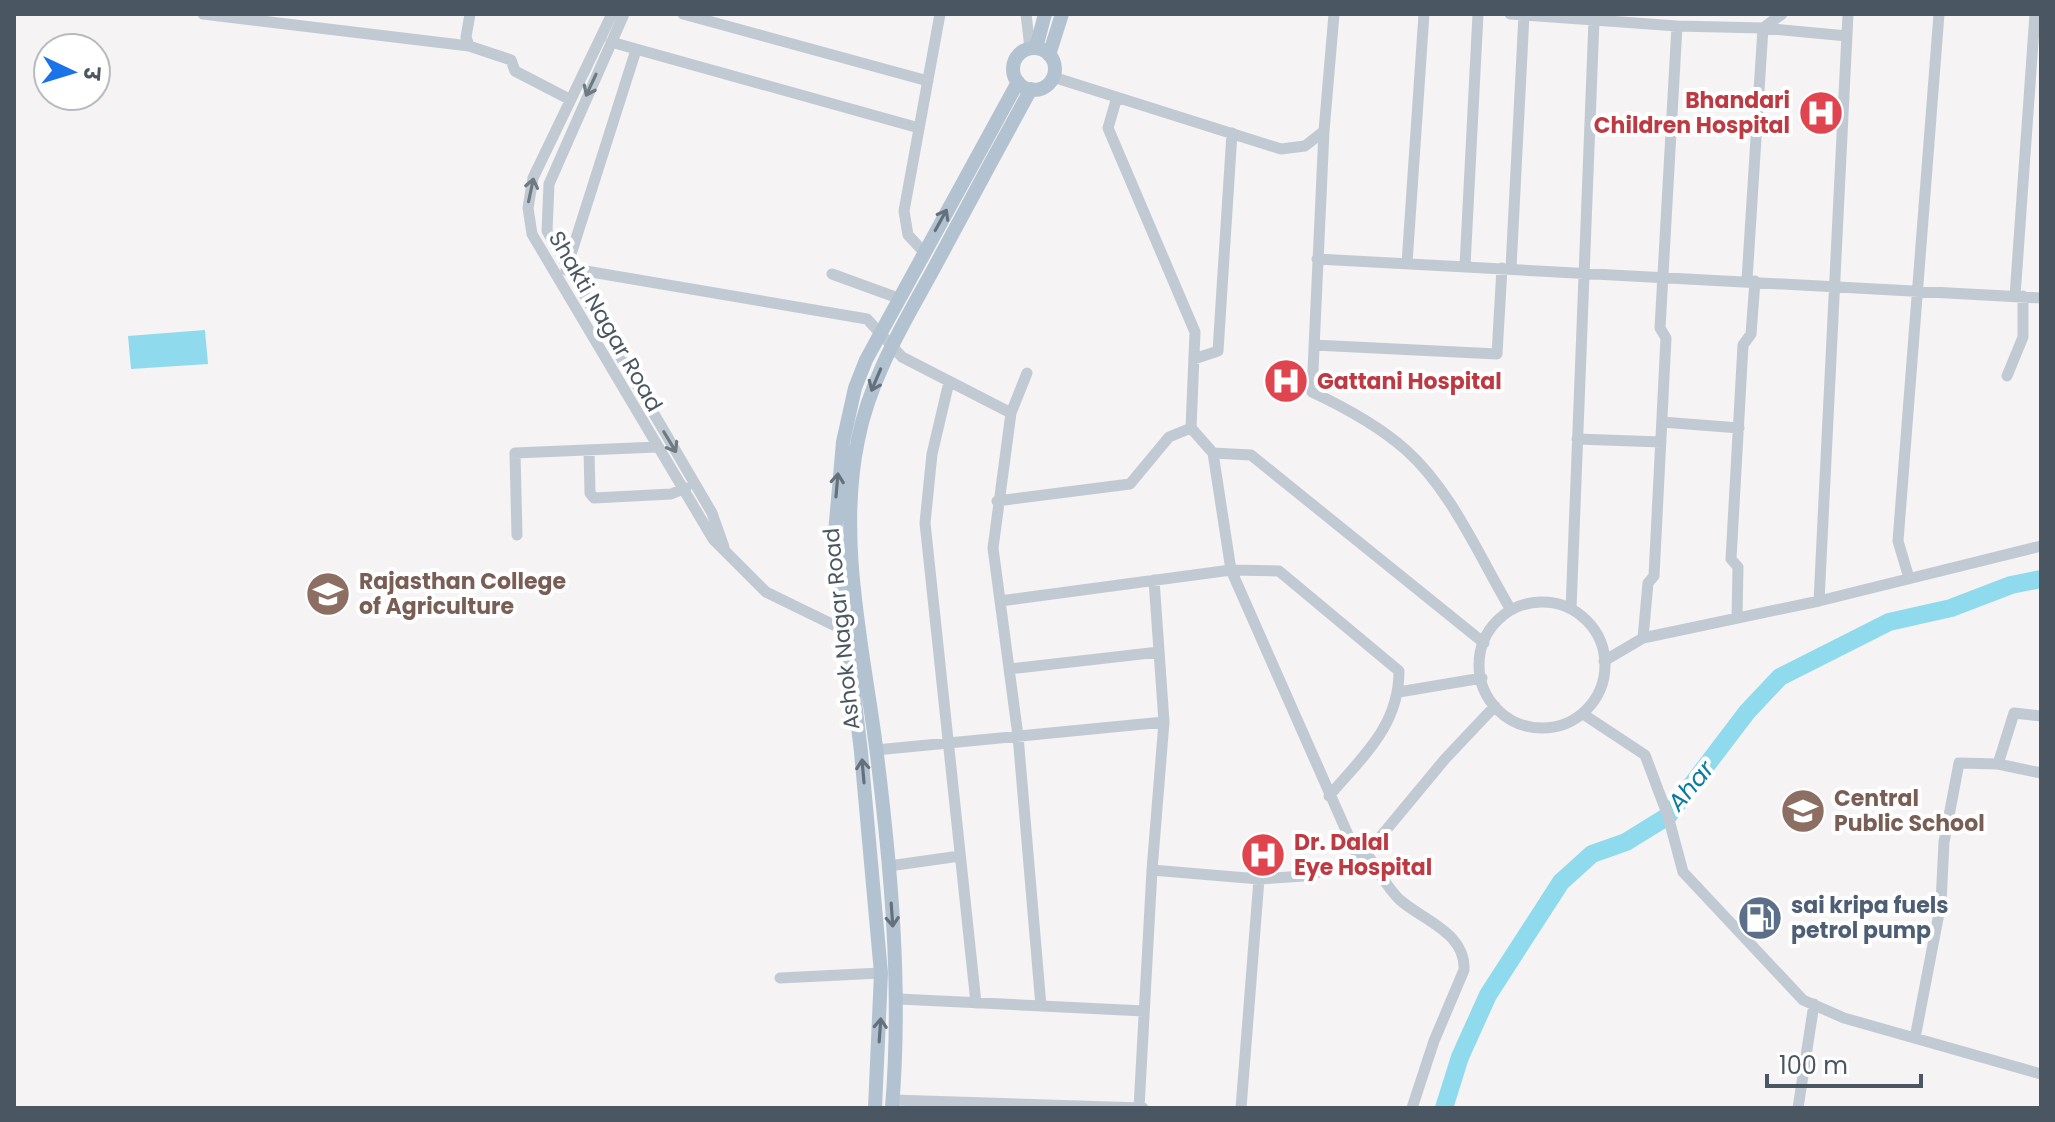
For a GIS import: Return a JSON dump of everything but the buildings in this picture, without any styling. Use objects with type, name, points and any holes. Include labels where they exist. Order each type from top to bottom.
[{"type":"main road","points":[[1039,50],[1045,14]]},
{"type":"main road","points":[[1025,86],[1015,62],[1039,50],[1062,14]]},
{"type":"main road","points":[[1025,86],[1042,88],[1053,77],[1054,61],[1039,50]]},
{"type":"main road","points":[[875,1108],[881,973],[861,752],[835,533],[839,470],[855,388],[880,331],[923,251],[1025,86]]},
{"type":"main road","name":"Ashok Nagar Road","points":[[892,1104],[899,999],[889,866],[851,536],[853,472],[869,398],[891,346],[1025,86]]},
{"type":"street","points":[[203,14],[469,46],[511,60],[515,71],[569,99]]},
{"type":"street","points":[[469,46],[466,37],[470,14]]},
{"type":"street","name":"Shakti Nagar Road","points":[[612,14],[533,178],[528,201],[532,234],[708,534],[766,592],[861,636]]},
{"type":"street","name":"Shakti Nagar Road","points":[[624,14],[547,193],[547,231],[712,513],[724,547]]},
{"type":"street","points":[[683,14],[928,81]]},
{"type":"street","points":[[923,251],[908,235],[904,223],[940,14]]},
{"type":"street","points":[[1026,14],[1039,50]]},
{"type":"street","points":[[1334,14],[1324,131],[1312,392],[1344,407],[1407,451],[1442,493],[1511,610]]},
{"type":"street","points":[[1407,263],[1424,14]]},
{"type":"street","points":[[1465,266],[1478,14]]},
{"type":"street","points":[[1510,14],[1677,26],[1763,28],[1847,36]]},
{"type":"street","points":[[1763,28],[1782,14]]},
{"type":"street","points":[[1819,601],[1848,14]]},
{"type":"street","points":[[1909,578],[1898,541],[1939,14]]},
{"type":"street","points":[[2007,376],[2023,337],[2019,296],[2035,14]]},
{"type":"street","points":[[1314,345],[1497,354],[1524,15]]},
{"type":"street","points":[[1571,609],[1594,20]]},
{"type":"street","points":[[1643,638],[1648,583],[1654,576],[1666,338],[1660,328],[1662,275],[1677,26]]},
{"type":"street","points":[[1737,617],[1738,567],[1731,559],[1743,345],[1751,334],[1763,28]]},
{"type":"street","points":[[611,42],[919,128]]},
{"type":"street","points":[[571,273],[636,50]]},
{"type":"street","points":[[1053,77],[1281,149],[1305,146],[1324,131]]},
{"type":"street","points":[[1117,97],[1108,128],[1195,332],[1191,428],[1213,453],[1231,570],[1329,796],[1363,858],[1398,898],[1459,944],[1464,959],[1464,970],[1434,1041],[1412,1108]]},
{"type":"street","points":[[1194,359],[1218,351],[1232,133]]},
{"type":"street","points":[[1317,259],[1835,284],[2041,298]]},
{"type":"street","points":[[558,280],[571,273],[605,275],[867,319],[902,357],[1011,413]]},
{"type":"street","points":[[832,274],[898,298]]},
{"type":"street","points":[[1027,373],[1011,413],[993,548],[1018,736],[1041,1006]]},
{"type":"street","points":[[949,382],[932,454],[925,523],[976,1003]]},
{"type":"street","points":[[1662,422],[1739,428]]},
{"type":"street","points":[[997,501],[1130,484],[1169,437],[1191,428]]},
{"type":"street","points":[[1577,439],[1661,442]]},
{"type":"street","points":[[517,535],[515,453],[657,447]]},
{"type":"street","points":[[589,450],[590,493],[594,498],[683,490],[694,482]]},
{"type":"street","points":[[1213,453],[1251,455],[1484,643]]},
{"type":"street","points":[[1604,661],[1643,638],[1819,601],[2041,546]]},
{"type":"street","points":[[1000,601],[1231,570],[1279,571],[1399,671],[1399,700],[1376,741],[1329,796]]},
{"type":"street","points":[[892,1104],[1141,1108],[1152,870],[1164,722],[1154,580]]},
{"type":"street","points":[[1550,602],[1571,609],[1594,629],[1604,661],[1603,683],[1583,714],[1564,725],[1539,728],[1518,723],[1488,697],[1479,670],[1484,643],[1491,628],[1511,610],[1531,603],[1550,602]]},
{"type":"street","points":[[1009,669],[1159,652]]},
{"type":"street","points":[[1399,692],[1482,678]]},
{"type":"street","points":[[1152,870],[1259,879],[1304,876],[1363,858],[1445,759],[1495,706]]},
{"type":"street","points":[[1998,764],[2014,713],[2041,716]]},
{"type":"street","points":[[1583,714],[1645,755],[1668,816],[1683,872],[1803,1000],[1844,1018],[2041,1074]]},
{"type":"street","points":[[876,750],[1164,722]]},
{"type":"street","points":[[1915,1038],[1941,903],[1944,842],[1959,763],[1998,764],[2041,773]]},
{"type":"street","points":[[889,866],[960,856]]},
{"type":"street","points":[[1241,1108],[1259,879]]},
{"type":"street","points":[[780,978],[881,973]]},
{"type":"street","points":[[899,999],[1144,1011]]},
{"type":"street","points":[[1798,1108],[1814,1004]]},
{"type":"water","points":[[205,330],[208,364],[131,369],[128,336]]},
{"type":"waterway","name":"Ahar","points":[[1444,1108],[1460,1057],[1488,995],[1561,882],[1592,854],[1626,842],[1668,816],[1747,712],[1780,677],[1889,622],[1951,608],[2011,585],[2041,579]]},
{"type":"place","name":"Bhandari Children Hospital","points":[[1821,113]]},
{"type":"place","name":"Gattani Hospital","points":[[1286,381]]},
{"type":"place","name":"Rajasthan College of Agriculture","points":[[328,594]]},
{"type":"place","name":"Central Public School","points":[[1803,811]]},
{"type":"place","name":"Dr. Dalal Eye Hospital","points":[[1263,855]]},
{"type":"place","name":"sai kripa fuels petrol pump","points":[[1760,918]]}]
